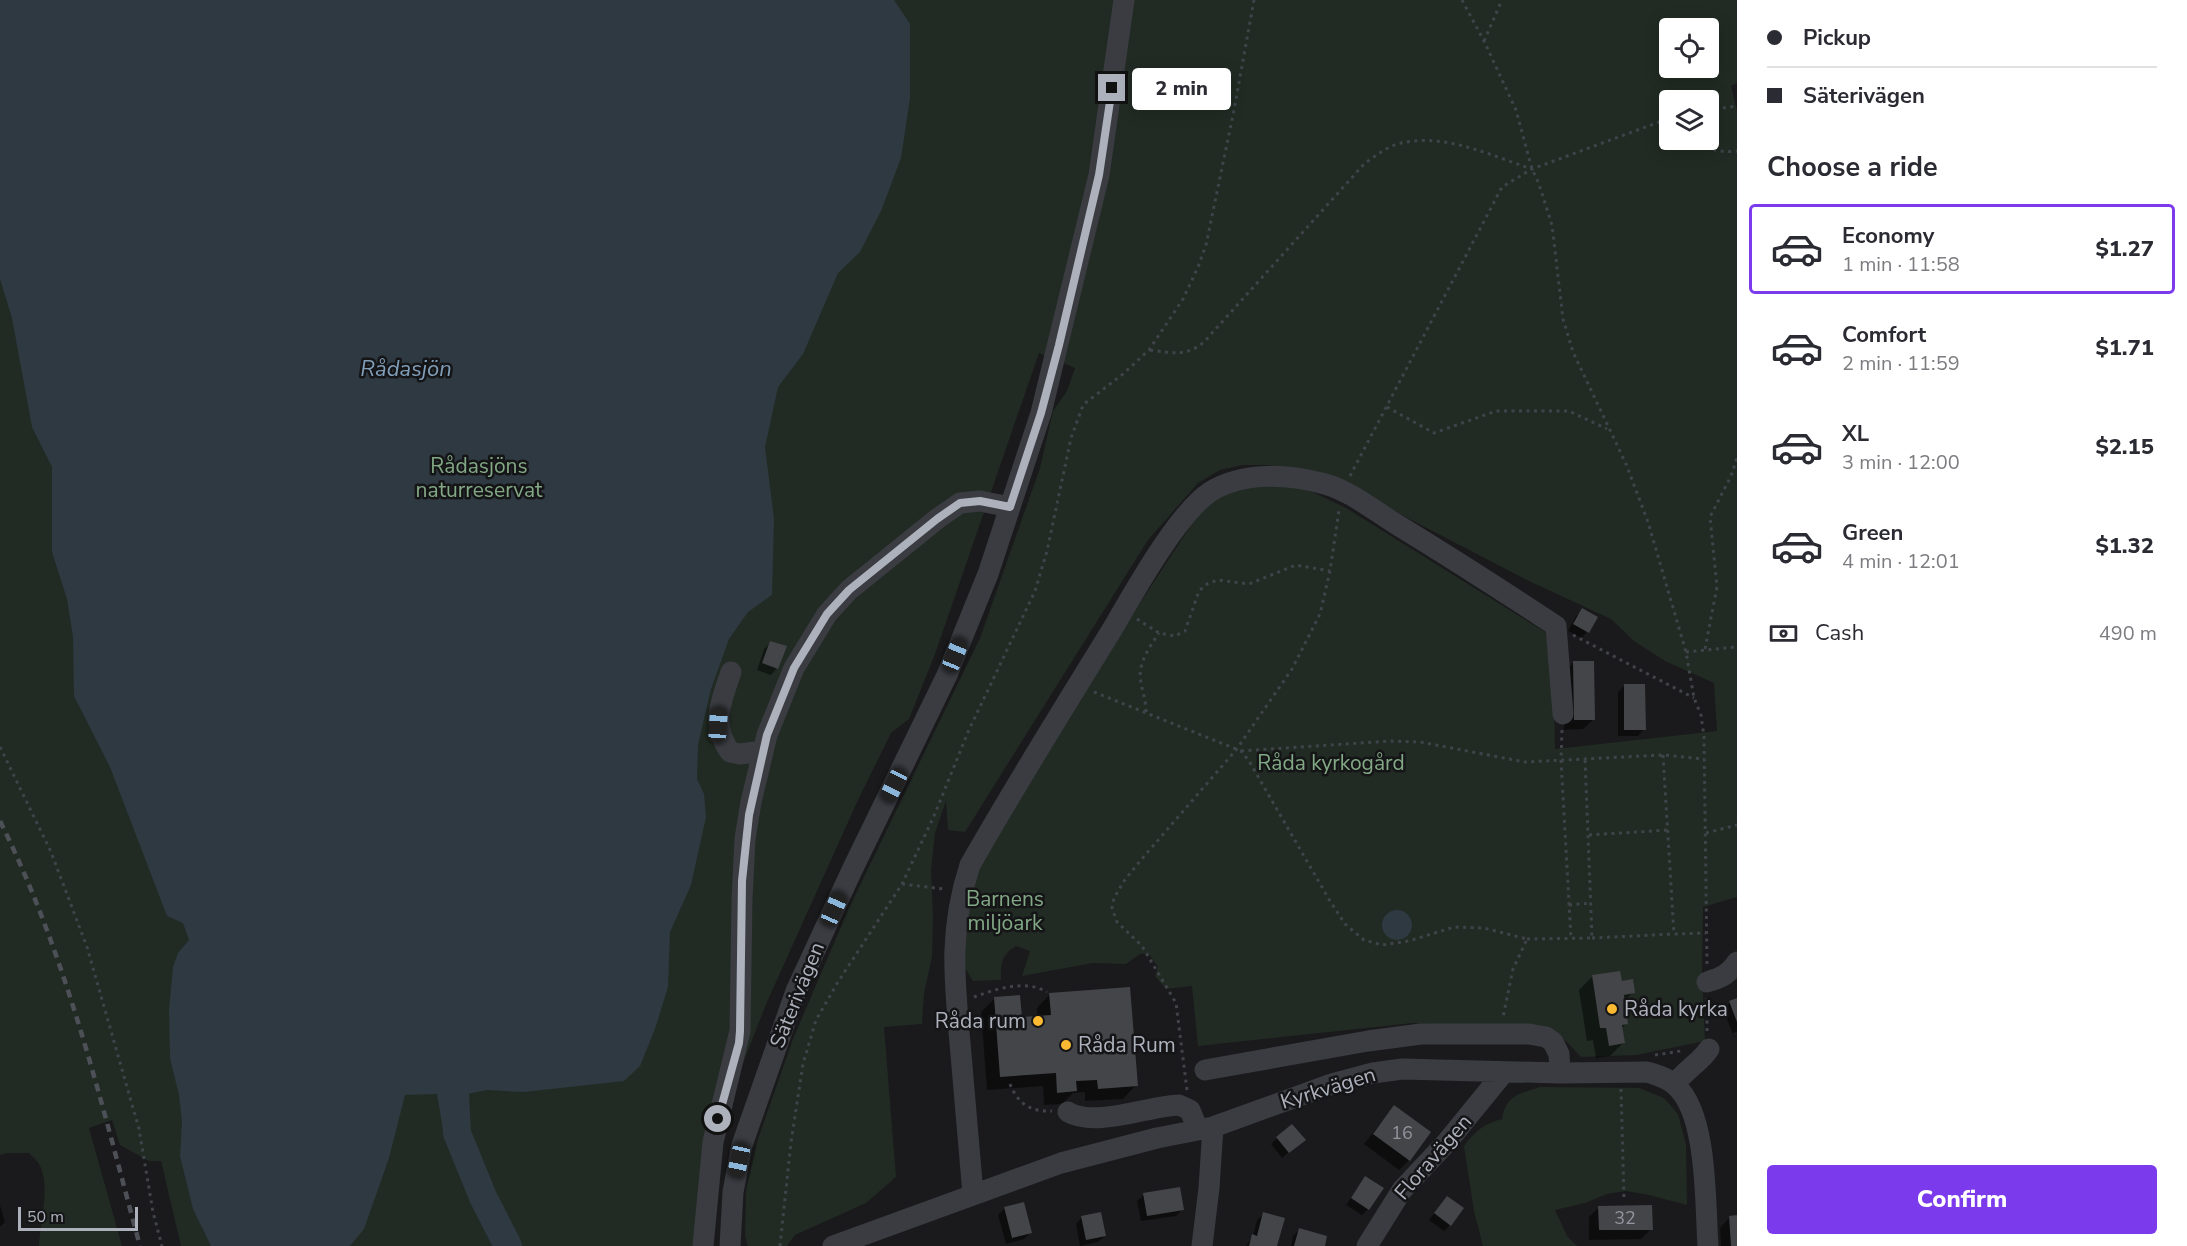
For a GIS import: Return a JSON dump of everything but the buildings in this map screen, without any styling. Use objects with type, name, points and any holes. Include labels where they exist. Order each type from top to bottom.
[{"type":"street","name":"Säterivägen","points":[[730,1246],[733,1192],[742,1145],[796,991],[946,675],[988,574],[1041,413],[1099,175],[1124,0]]},
{"type":"street","points":[[973,1194],[954,943],[961,891],[976,855],[1123,610],[1176,528],[1209,492],[1248,478],[1278,476],[1326,484],[1479,575],[1556,626],[1563,714]]},
{"type":"street","points":[[703,1246],[713,1142],[739,1043],[745,840],[767,735],[794,668],[827,614],[849,590],[897,550],[960,503],[980,501],[1010,507]]},
{"type":"street","points":[[730,672],[719,709],[718,725],[722,741],[730,752],[740,754],[763,751]]},
{"type":"street","points":[[1707,982],[1719,979],[1731,971],[1737,962]]},
{"type":"street","points":[[1205,1070],[1379,1039],[1421,1034],[1529,1034],[1546,1037],[1553,1042],[1559,1054],[1560,1073]]},
{"type":"street","points":[[1702,1047],[1704,1056],[1675,1084],[1686,1097],[1694,1116],[1701,1147],[1708,1246]]},
{"type":"street","name":"Kyrkvägen","points":[[833,1246],[973,1194],[1080,1158],[1157,1138],[1205,1129],[1332,1084],[1373,1073],[1402,1069],[1560,1073],[1647,1072],[1675,1084]]},
{"type":"street","name":"Floravägen","points":[[1367,1246],[1402,1190],[1447,1142],[1504,1072]]},
{"type":"street","points":[[1068,1112],[1086,1117],[1179,1105],[1190,1110],[1205,1129],[1209,1188],[1202,1246]]},
{"type":"path","points":[[780,1246],[791,1142],[803,1064],[816,1020],[902,884],[934,816],[968,732],[1035,591],[1047,550],[1071,438],[1084,404],[1123,374],[1149,350],[1183,299],[1198,267],[1206,245],[1254,0]]},
{"type":"path","points":[[1461,0],[1484,41],[1516,110],[1532,169],[1552,225],[1563,319],[1573,352],[1626,464],[1648,522],[1686,652],[1694,698],[1701,715],[1705,759],[1707,982],[1702,1047],[1649,1058]]},
{"type":"path","points":[[1484,41],[1502,0]]},
{"type":"path","points":[[1719,108],[1737,106]]},
{"type":"path","points":[[1190,1110],[1176,1003],[1142,946],[1117,922],[1112,908],[1114,898],[1124,881],[1236,750],[1292,669],[1320,614],[1330,571],[1342,492],[1502,187],[1532,169],[1659,122]]},
{"type":"path","points":[[1149,350],[1186,353],[1195,350],[1359,169],[1390,147],[1418,140],[1445,142],[1532,169]]},
{"type":"path","points":[[1715,150],[1737,151]]},
{"type":"path","points":[[1387,407],[1434,433],[1496,411],[1569,411],[1609,429]]},
{"type":"path","points":[[1705,649],[1717,587],[1710,517],[1731,476],[1737,458]]},
{"type":"path","points":[[1123,610],[1159,633],[1175,636],[1185,631],[1199,591],[1207,584],[1218,580],[1249,584],[1296,565],[1330,571]]},
{"type":"path","points":[[1556,626],[1694,698]]},
{"type":"path","points":[[1146,713],[1145,694],[1140,673],[1144,656],[1159,633]]},
{"type":"path","points":[[1686,652],[1737,647]]},
{"type":"path","points":[[1078,685],[1241,751],[1420,741],[1525,762],[1663,755],[1705,759]]},
{"type":"path","points":[[1563,714],[1562,760],[1571,938]]},
{"type":"path","points":[[0,747],[51,852],[87,946],[139,1129],[153,1212],[162,1246]]},
{"type":"path","points":[[1241,751],[1249,761],[1330,902],[1345,924],[1364,940],[1382,945],[1409,941],[1455,927],[1484,928],[1527,939],[1706,933]]},
{"type":"path","points":[[1663,755],[1674,934]]},
{"type":"path","points":[[1585,758],[1592,938]]},
{"type":"path","points":[[1706,833],[1737,825]]},
{"type":"path","points":[[1588,835],[1668,830]]},
{"type":"path","points":[[902,884],[961,891]]},
{"type":"path","points":[[1569,905],[1591,903]]},
{"type":"path","points":[[1500,1034],[1513,969],[1527,939]]},
{"type":"path","points":[[957,1005],[1004,988],[1026,986],[1041,988],[1047,992]]},
{"type":"path","points":[[1620,1072],[1624,1199]]},
{"type":"path","points":[[1010,1084],[1014,1094],[1029,1108],[1039,1111],[1068,1112]]},
{"type":"green space","name":"Rådasjöns naturreservat","points":[[0,0],[1737,0],[1737,83],[1731,86],[1737,111],[1737,897],[1703,907],[1702,972],[1705,1041],[1636,1055],[1581,1057],[1566,1041],[1538,1030],[1413,1023],[1198,1046],[1192,986],[1166,989],[1155,976],[1158,967],[1148,953],[1140,954],[1126,964],[1093,963],[1022,976],[1030,951],[1016,946],[1007,953],[1003,960],[1001,980],[973,981],[961,962],[958,946],[975,873],[1132,615],[1207,501],[1249,482],[1294,483],[1346,508],[1553,637],[1555,749],[1717,731],[1714,683],[1665,661],[1634,641],[1611,619],[1531,582],[1371,499],[1309,473],[1269,465],[1242,465],[1220,470],[1198,483],[1148,540],[965,832],[948,830],[946,801],[935,833],[931,870],[932,957],[924,993],[922,1024],[884,1027],[896,1177],[866,1203],[795,1235],[787,1246],[748,1246],[745,1236],[746,1191],[758,1139],[793,1039],[849,908],[980,638],[1040,468],[1053,411],[1067,391],[1075,368],[1039,353],[935,654],[909,719],[891,733],[858,800],[767,1002],[727,1104],[698,1246],[181,1246],[161,1161],[149,1161],[120,1145],[112,1120],[89,1128],[122,1246],[39,1246],[45,1193],[42,1172],[39,1164],[29,1153],[0,1155]]},
{"type":"green space","points":[[1540,1087],[1639,1088],[1664,1098],[1678,1114],[1686,1145],[1687,1205],[1626,1191],[1607,1194],[1585,1203],[1555,1210],[1567,1236],[1577,1246],[1483,1246],[1474,1211],[1464,1146],[1480,1129],[1502,1119],[1510,1100]]},
{"type":"water","name":"Rådasjön","points":[[0,0],[894,0],[910,24],[910,98],[901,158],[881,211],[860,252],[838,273],[803,354],[778,387],[765,447],[774,519],[772,595],[748,612],[729,639],[711,689],[698,745],[697,779],[704,794],[706,817],[691,885],[670,932],[668,987],[640,1066],[624,1081],[524,1092],[487,1090],[467,1094],[467,1132],[444,1136],[437,1094],[405,1095],[389,1158],[364,1229],[350,1246],[211,1246],[193,1209],[180,1156],[182,1122],[179,1095],[170,1058],[169,1010],[173,967],[178,953],[189,940],[183,923],[167,916],[110,767],[74,696],[73,637],[67,599],[52,552],[52,467],[32,427],[12,318],[0,279]]},
{"type":"water","points":[[1397,910],[1407,915],[1412,925],[1407,935],[1397,940],[1387,935],[1382,925],[1387,915]]},
{"type":"waterway","points":[[455,1094],[457,1133],[483,1197],[508,1246]]},
{"type":"railway","points":[[0,821],[24,872],[63,977],[96,1084],[140,1246]]},
{"type":"place","name":"Råda kyrka","points":[[1612,1009]]},
{"type":"place","name":"Råda rum","points":[[1038,1021]]},
{"type":"place","name":"Råda Rum","points":[[1066,1045]]},
{"type":"route","points":[[718,1119],[739,1043],[745,840],[751,802],[767,735],[794,668],[827,614],[849,590],[897,550],[960,503],[980,501],[1010,507],[1041,413],[1059,345],[1099,175],[1112,88]]},
{"type":"park label","name":"Råda kyrkogård","points":[[1331,763]]},
{"type":"park label","name":"Barnens miljöark","points":[[1005,911]]}]
